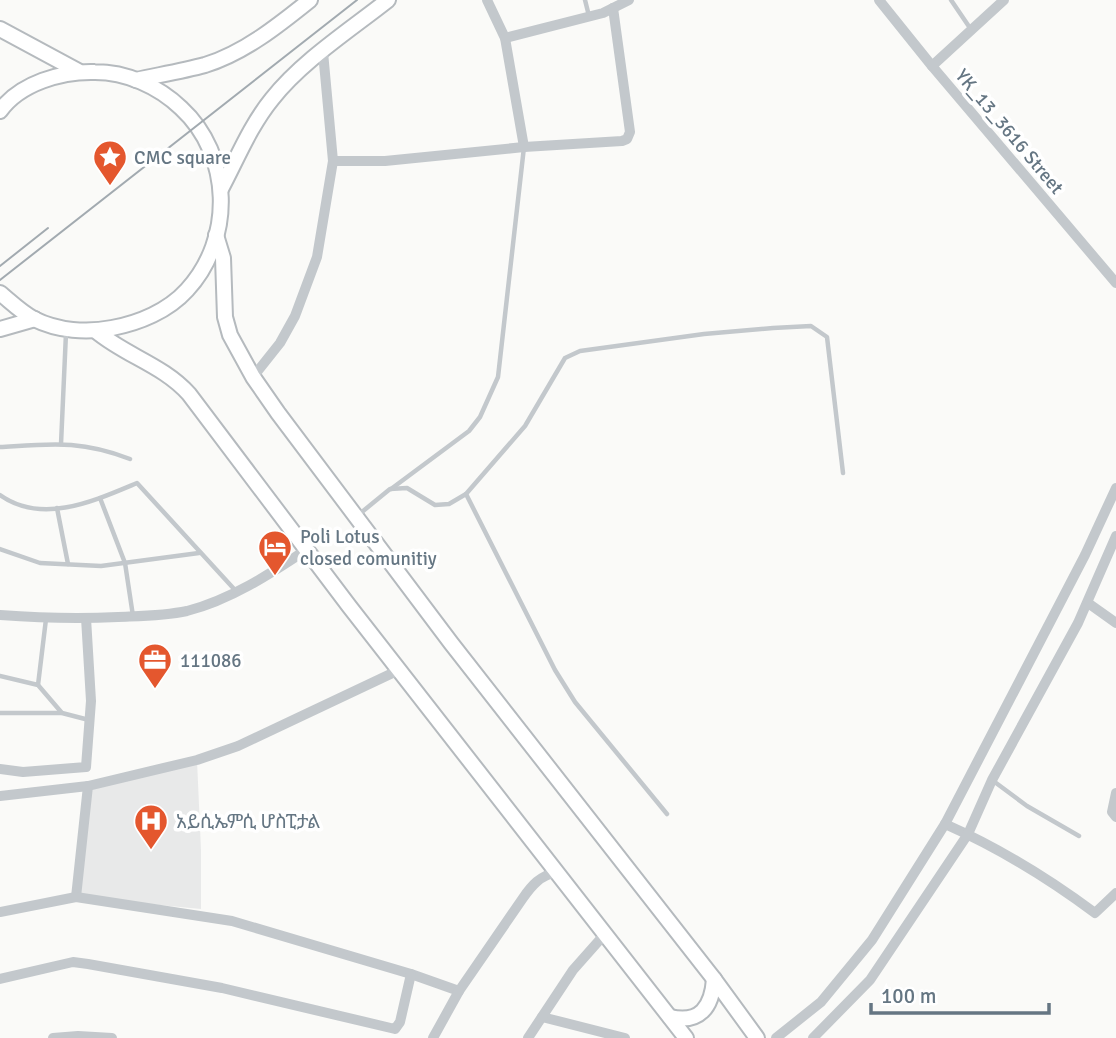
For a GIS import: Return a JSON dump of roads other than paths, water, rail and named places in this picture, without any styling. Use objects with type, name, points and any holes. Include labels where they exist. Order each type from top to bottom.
[{"type":"main road","points":[[136,80],[206,64],[226,55],[276,26],[310,0]]},
{"type":"main road","points":[[221,191],[257,119],[271,99],[287,81],[388,0]]},
{"type":"main road","points":[[0,29],[78,71]]},
{"type":"main road","points":[[0,111],[7,101],[40,81],[78,71],[108,72],[136,80],[167,95],[198,125],[219,172],[221,191],[216,235],[205,265],[186,291],[160,311],[131,324],[96,331],[66,329],[35,319],[0,293]]},
{"type":"main road","points":[[216,235],[223,258],[225,317],[236,349],[253,377],[451,643],[714,979],[757,1038]]},
{"type":"main road","points":[[0,329],[35,319]]},
{"type":"main road","points":[[96,331],[112,344],[149,362],[177,381],[686,1038]]},
{"type":"main road","points":[[670,1017],[690,1019],[704,1010],[712,994],[714,979]]},
{"type":"street","points":[[487,0],[505,38],[524,147]]},
{"type":"street","points":[[505,38],[589,17],[629,0]]},
{"type":"street","name":"YK_13_3616 Street","points":[[879,0],[1115,281]]},
{"type":"street","points":[[932,66],[1004,0]]},
{"type":"street","points":[[333,161],[385,161],[627,139],[630,132],[613,8]]},
{"type":"street","points":[[253,377],[280,343],[295,316],[317,257],[333,161],[323,52]]},
{"type":"street","points":[[776,1038],[821,1002],[872,940],[945,824],[1085,555],[1116,488]]},
{"type":"street","points":[[813,1038],[870,980],[968,834],[992,780],[1088,603],[1116,536]]},
{"type":"street","points":[[0,615],[46,619],[155,617],[187,611],[274,572],[306,550]]},
{"type":"street","points":[[1088,603],[1116,623]]},
{"type":"street","points":[[0,769],[23,772],[86,767],[91,701],[86,618]]},
{"type":"street","points":[[0,796],[88,786],[197,760],[238,746],[399,670]]},
{"type":"street","points":[[76,897],[88,786]]},
{"type":"street","points":[[1116,793],[1112,812],[1116,817]]},
{"type":"street","points":[[945,824],[968,834],[1043,877],[1095,913],[1116,893]]},
{"type":"street","points":[[433,1038],[459,991],[533,884],[556,872]]},
{"type":"street","points":[[0,912],[76,897],[232,921],[411,974],[459,991]]},
{"type":"street","points":[[528,1038],[573,970],[604,935]]},
{"type":"street","points":[[0,979],[74,962],[222,988],[395,1028],[400,1022],[411,974]]},
{"type":"street","points":[[542,1017],[625,1038]]},
{"type":"street","points":[[53,1038],[112,1038]]},
{"type":"lane","points":[[585,0],[589,17]]},
{"type":"lane","points":[[951,0],[972,30]]},
{"type":"lane","points":[[356,517],[469,431],[480,417],[498,377],[524,147]]},
{"type":"lane","points":[[390,489],[407,488],[435,505],[449,505],[466,494],[525,426],[565,358],[580,351],[639,342],[811,326],[827,337],[843,473]]},
{"type":"lane","points":[[61,444],[66,329]]},
{"type":"lane","points":[[0,447],[61,444],[101,448],[130,459]]},
{"type":"lane","points":[[0,495],[13,504],[32,509],[72,507],[137,483],[236,591]]},
{"type":"lane","points":[[466,494],[555,670],[575,702],[667,814]]},
{"type":"lane","points":[[100,498],[125,563],[133,617]]},
{"type":"lane","points":[[57,508],[68,564]]},
{"type":"lane","points":[[0,549],[40,563],[101,566],[200,553]]},
{"type":"lane","points":[[38,685],[46,619]]},
{"type":"lane","points":[[0,676],[38,685],[62,713]]},
{"type":"lane","points":[[0,713],[62,713],[89,720]]},
{"type":"lane","points":[[992,780],[1027,806],[1079,836]]},
{"type":"tram line","points":[[0,280],[357,0]]},
{"type":"tram line","points":[[0,266],[48,228]]},
{"type":"place","name":"CMC square","points":[[110,187]]},
{"type":"place","name":"Poli Lotus closed comunitiy","points":[[275,577]]},
{"type":"place","name":"111086","points":[[155,690]]},
{"type":"place","name":"አይሲኤምሲ ሆስፒታል","points":[[151,851]]}]
